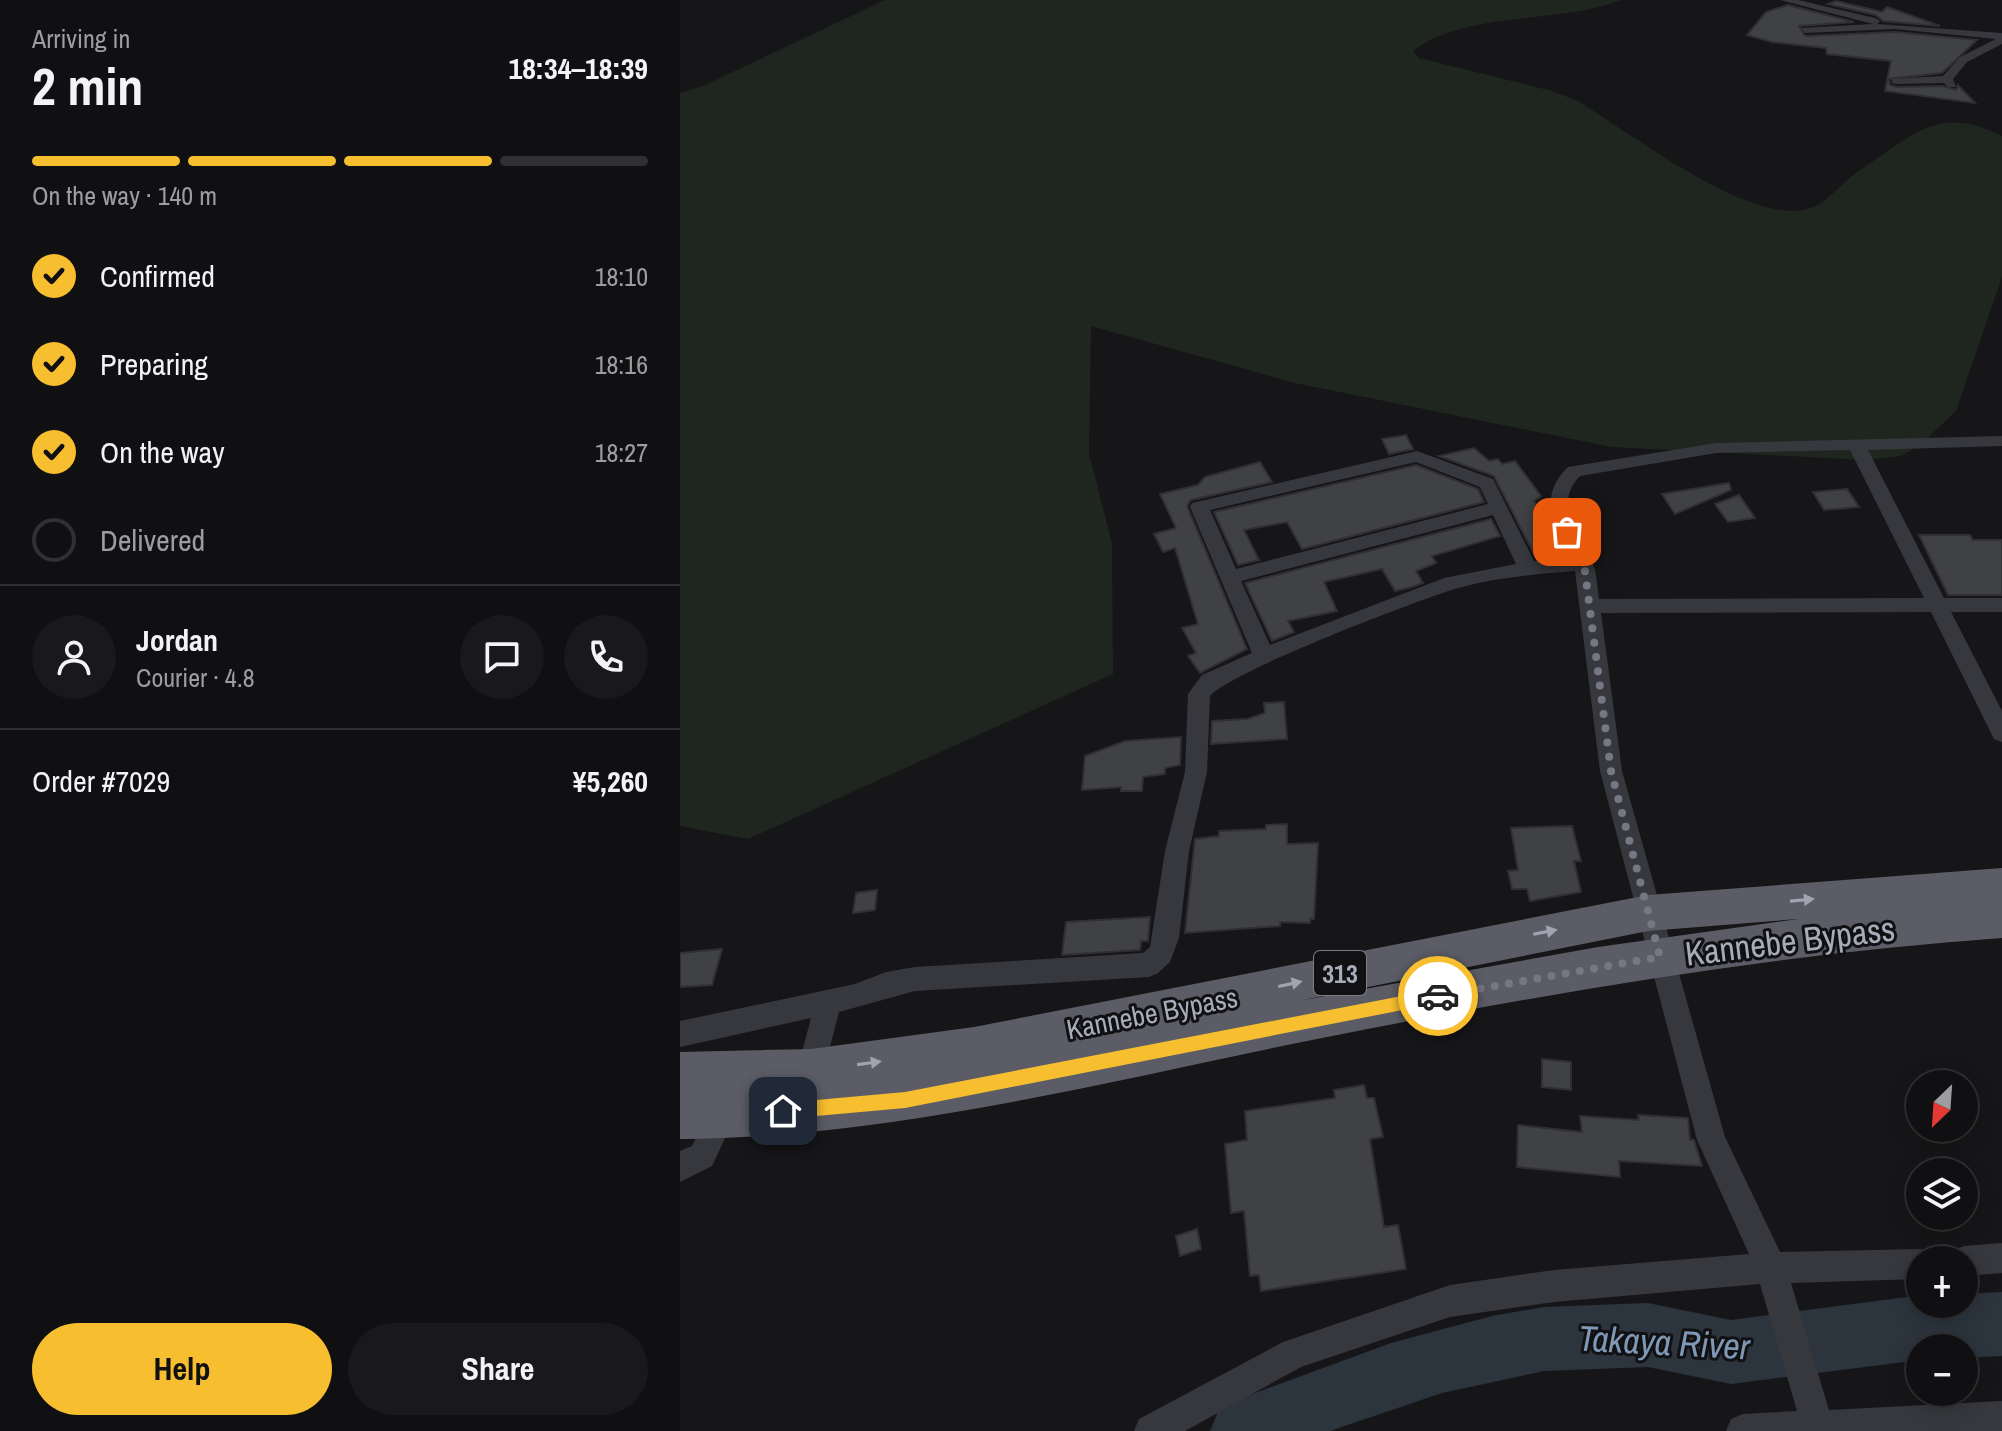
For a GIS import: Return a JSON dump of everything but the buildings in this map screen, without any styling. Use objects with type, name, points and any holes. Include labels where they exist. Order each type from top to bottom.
[{"type":"highway","name":"Kannebe Bypass","points":[[680,1074],[811,1071],[974,1048],[1441,952],[1648,913],[2002,885]]},
{"type":"highway","name":"Kannebe Bypass","points":[[701,1116],[905,1100],[1344,1013],[1660,957],[1885,926],[2002,920]]},
{"type":"street","points":[[1785,0],[1895,26]]},
{"type":"street","points":[[1841,11],[1845,5],[1855,2]]},
{"type":"street","points":[[1805,26],[1895,26],[2002,38]]},
{"type":"street","points":[[1828,27],[1839,37],[1867,40]]},
{"type":"street","points":[[1896,81],[1949,82],[1981,48],[2002,38]]},
{"type":"street","points":[[1817,1426],[1774,1278],[1711,1140],[1611,771],[1584,564],[1559,517],[1558,504],[1564,481],[1574,471],[1716,448],[2002,441]]},
{"type":"street","points":[[1857,446],[2002,733]]},
{"type":"street","points":[[1264,656],[1199,507],[1417,456],[1487,483],[1528,568]]},
{"type":"street","points":[[1229,577],[1498,508]]},
{"type":"street","points":[[680,1034],[828,1002],[915,979],[1149,965],[1161,954],[1166,938],[1177,851],[1196,772],[1199,694],[1210,681],[1264,656],[1451,583],[1528,568],[1584,564]]},
{"type":"street","points":[[1590,606],[2002,605]]},
{"type":"street","points":[[811,1071],[828,1002]]},
{"type":"street","points":[[680,1167],[702,1156],[701,1116]]},
{"type":"street","points":[[1978,1260],[2002,1258]]},
{"type":"street","points":[[1151,1431],[1294,1353],[1450,1301],[1554,1286],[1774,1278],[1906,1265]]},
{"type":"street","points":[[1743,1431],[2002,1418]]},
{"type":"shaded area","points":[[885,0],[1621,0],[1570,12],[1459,30],[1434,38],[1413,51],[1419,58],[1552,91],[1578,101],[1683,169],[1741,199],[1769,208],[1794,211],[1816,206],[1859,171],[1927,128],[1954,122],[1984,128],[2002,136],[2002,277],[1956,411],[1921,444],[1901,456],[1867,460],[1612,447],[1295,383],[1091,326],[1089,453],[1112,544],[1113,674],[748,839],[680,826],[680,93],[703,86]]},
{"type":"waterway","name":"Takaya River","points":[[1244,1431],[1391,1376],[1492,1348],[1544,1339],[1596,1334],[1648,1335],[1731,1352],[1772,1349],[1893,1330],[2002,1324]]},
{"type":"way so far","points":[[1438,996],[1660,957],[1611,771],[1584,564],[1567,532]]},
{"type":"route","points":[[783,1111],[905,1100],[1438,996]]}]
